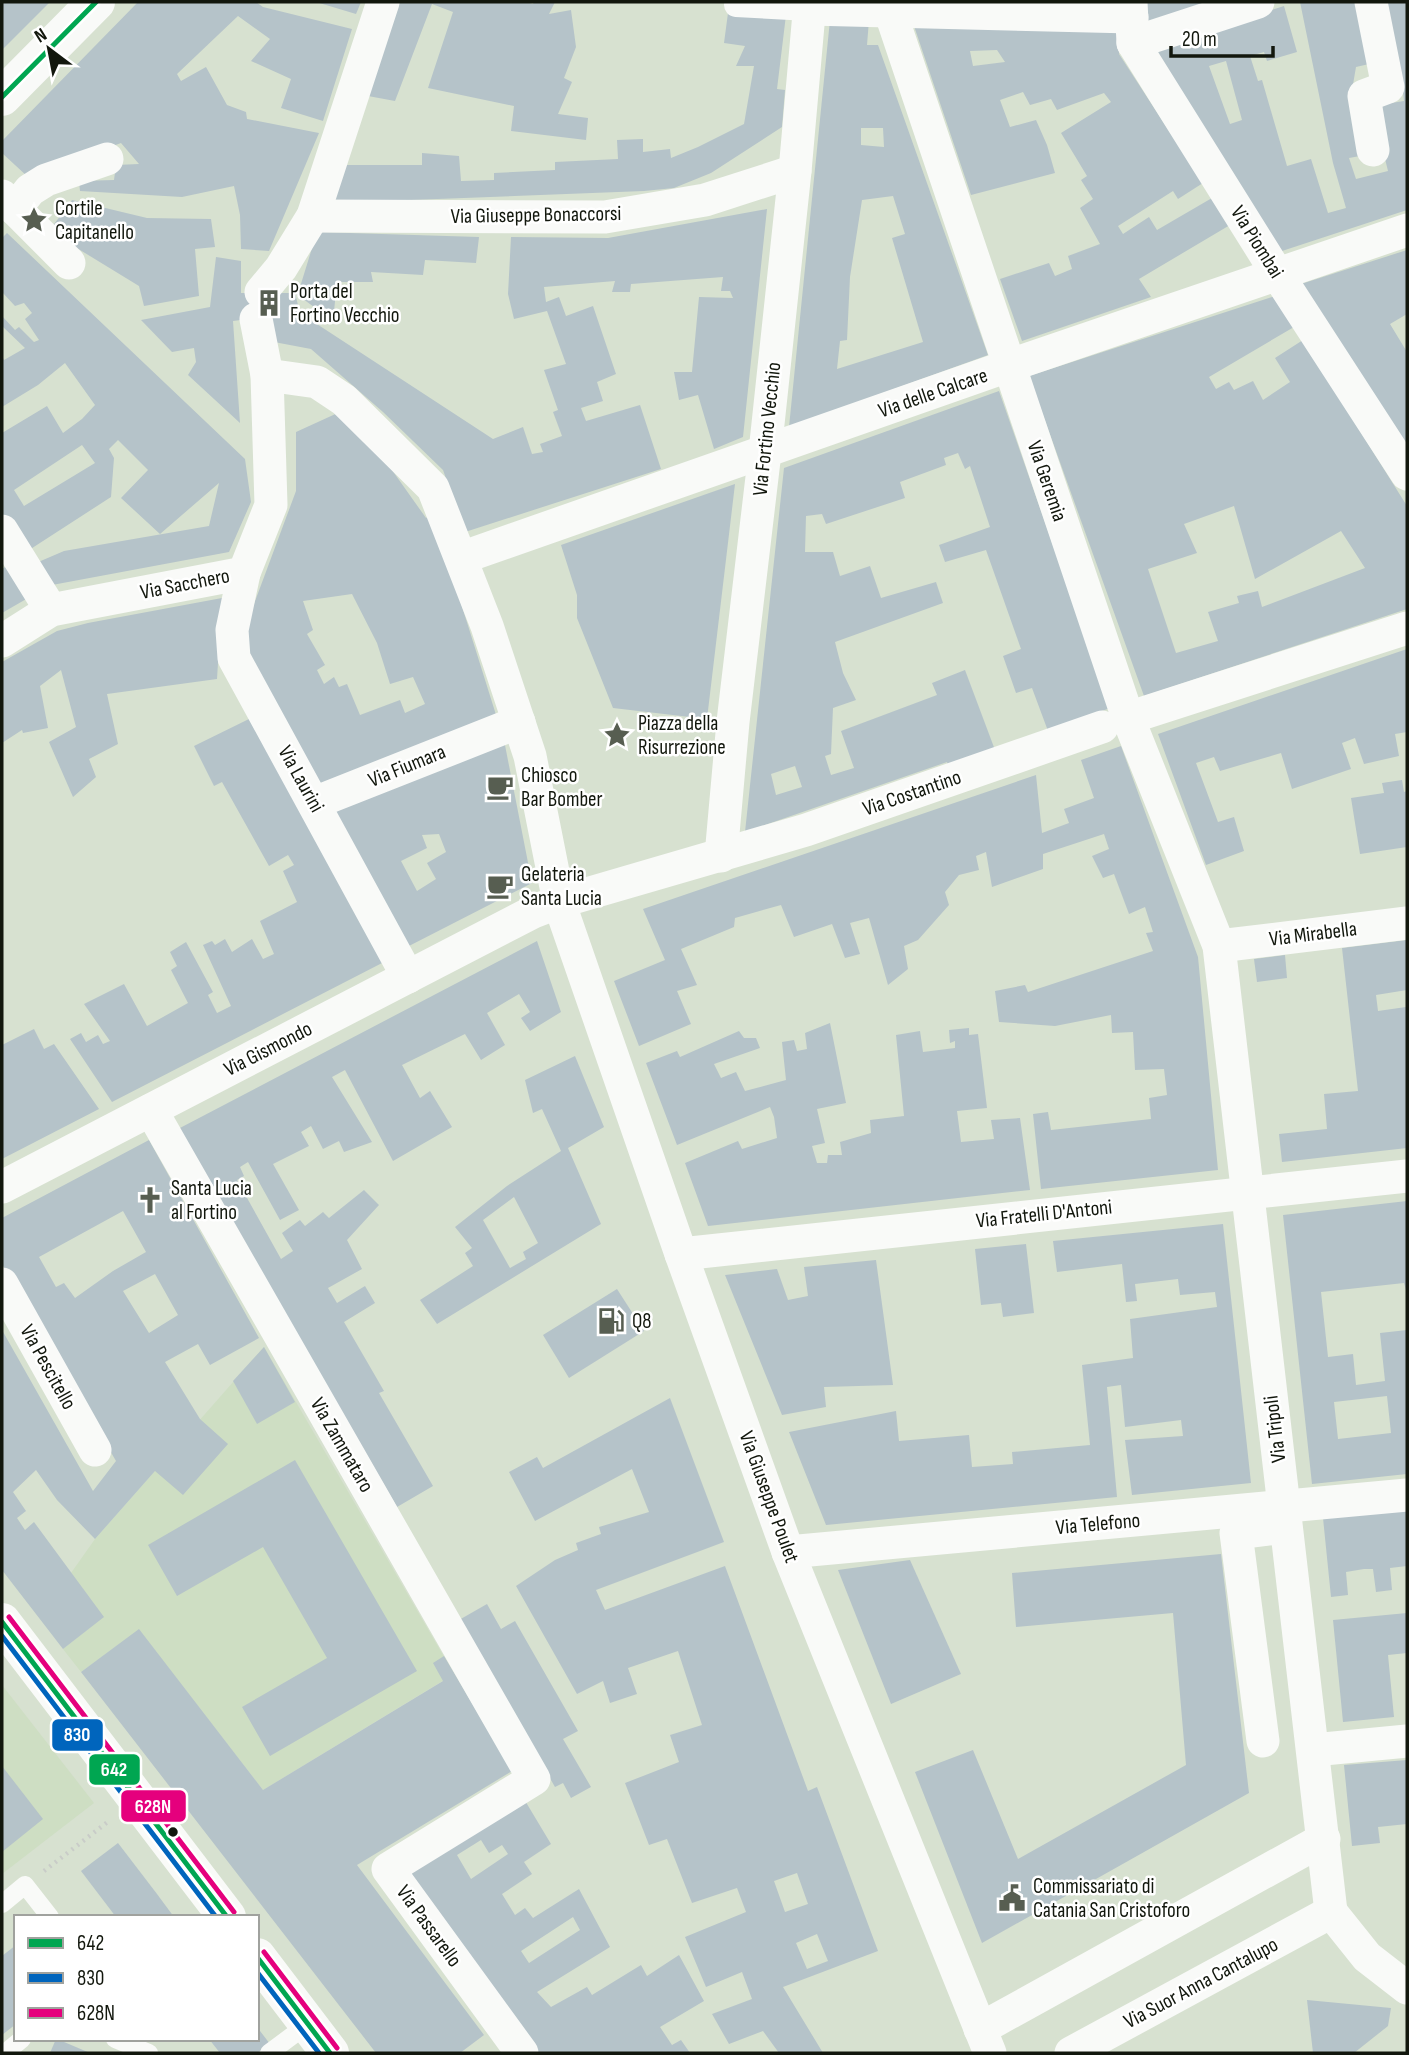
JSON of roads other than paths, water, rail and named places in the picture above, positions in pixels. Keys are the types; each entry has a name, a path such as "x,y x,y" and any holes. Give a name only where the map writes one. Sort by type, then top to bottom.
{"main road":[{"path":"2,97 96,2"},
{"path":"2,1622 225,1915"},
{"path":"259,1960 319,2039"}],"street":[{"name":"Via Sacchero","path":"2,641 51,610 244,573 271,505 267,375 258,305 313,216 383,2"},
{"path":"736,5 991,8 1132,21 1258,2"},
{"path":"1371,2 1388,87 1364,96 1373,150"},
{"name":"Via Fortino Vecchio","path":"721,856 733,722 795,171 810,5"},
{"name":"Via Geremia","path":"905,8 1115,723 1219,946"},
{"name":"Via Piombai","path":"1132,21 1278,275 1407,474"},
{"path":"69,263 8,202 46,180 107,159"},
{"name":"Via Giuseppe Bonaccorsi","path":"313,216 605,217 705,200 795,171"},
{"name":"Via delle Calcare","path":"461,558 1008,366 1407,230"},
{"path":"267,375 317,382 344,400 433,488 461,558"},
{"path":"2,531 51,610"},
{"name":"Via Giuseppe Poulet","path":"461,558 487,626 509,725 530,756 554,915 681,1254 788,1552 985,2041"},
{"name":"Via Laurini","path":"244,573 232,630 234,658 408,977"},
{"name":"Via Costantino","path":"554,915 1115,723 1407,628"},
{"name":"Via Fiumara","path":"314,803 509,725"},
{"name":"Via Gismondo","path":"2,1187 408,977 554,915"},
{"name":"Via Mirabella","path":"1219,946 1407,923"},
{"name":"Via Tripoli","path":"1219,946 1331,1912"},
{"name":"Via Zammataro","path":"151,1110 534,1779"},
{"name":"Via Fratelli D'Antoni","path":"681,1254 1407,1176"},
{"name":"Via Pescitello","path":"2,1284 95,1450"},
{"name":"Via Telefono","path":"788,1552 1286,1517 1407,1495"},
{"path":"1263,1741 1236,1533 1286,1517"},
{"path":"1313,1750 1407,1741"},
{"name":"Via Passarello","path":"522,2053 388,1869 534,1779"},
{"path":"985,2041 1324,1839"},
{"path":"1331,1912 1367,1957 1407,1988"},
{"name":"Via Suor Anna Cantalupo","path":"1071,2053 1331,1912"}],"lane":[{"path":"2,1904 26,1885 48,1915"},
{"path":"269,2053 319,2039"},
{"path":"5,2053 20,2041"},
{"path":"120,2041 149,2053"}],"place":[{"name":"Cortile Capitanello","path":"34,220"},
{"name":"Porta del Fortino Vecchio","path":"269,303"},
{"name":"Piazza della Risurrezione","path":"617,735"},
{"name":"Chiosco Bar Bomber","path":"500,787"},
{"name":"Gelateria Santa Lucia","path":"500,886"},
{"name":"Santa Lucia al Fortino","path":"150,1200"},
{"name":"Q8","path":"611,1321"},
{"name":"Commissariato di Catania San Cristoforo","path":"1012,1898"}]}
